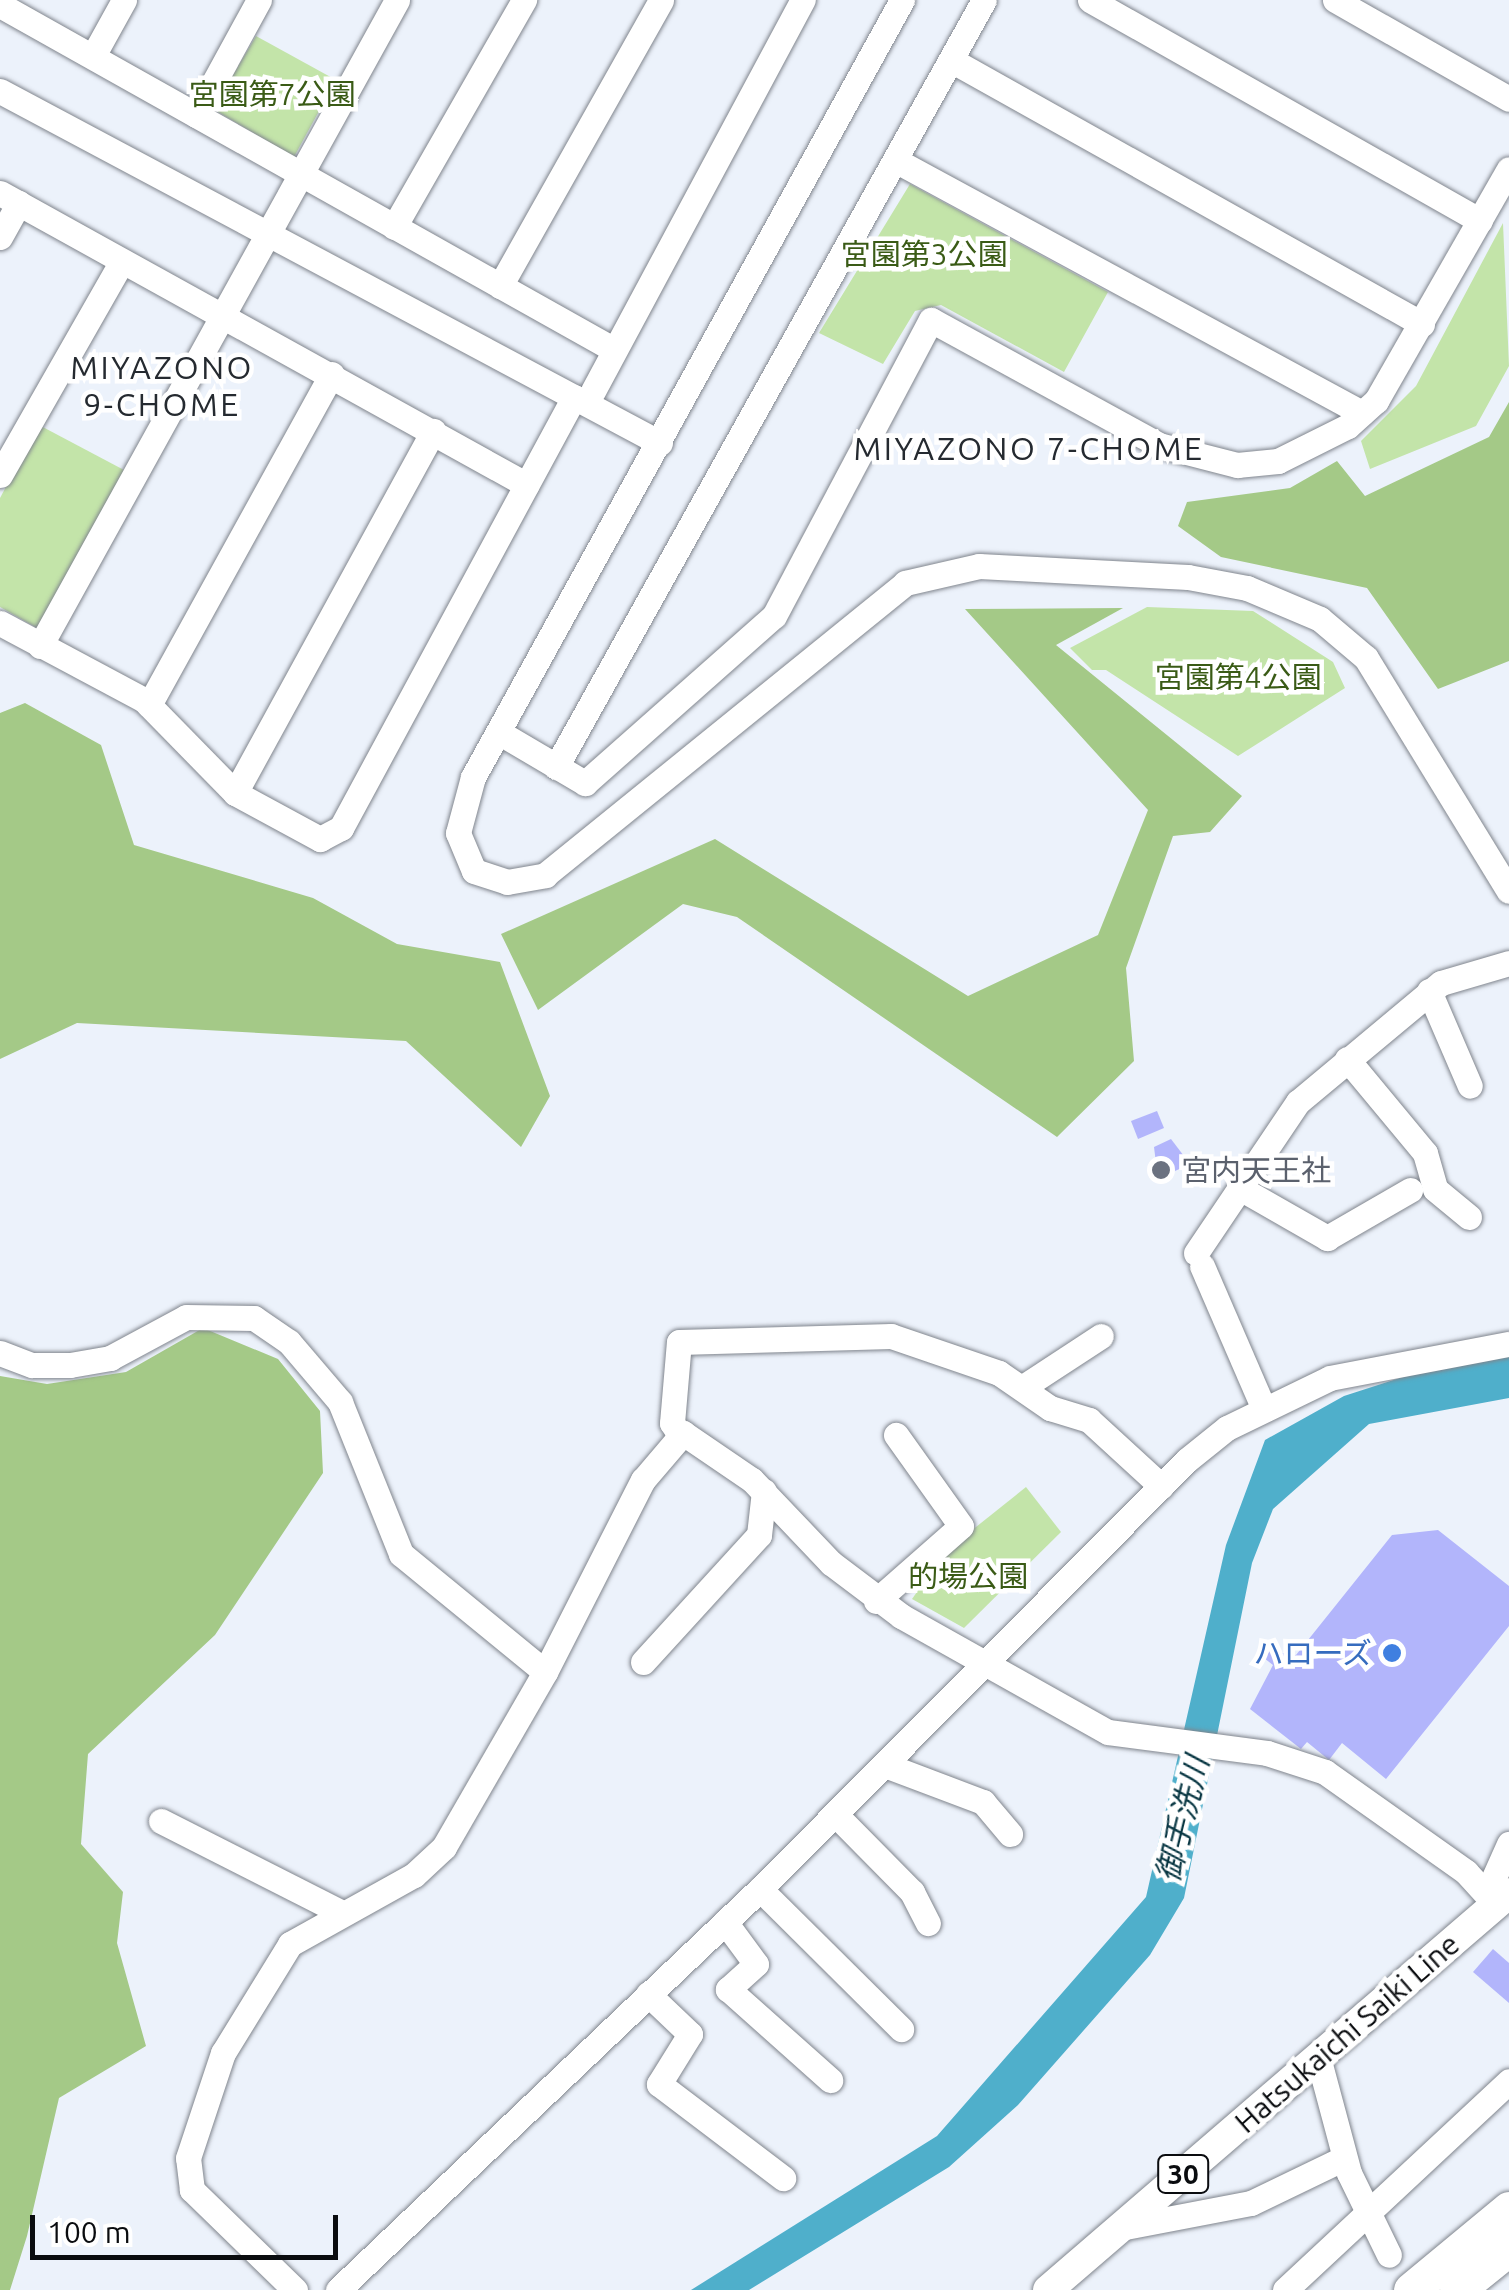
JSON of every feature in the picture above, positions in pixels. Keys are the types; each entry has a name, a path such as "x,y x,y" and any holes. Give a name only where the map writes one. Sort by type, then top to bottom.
{"highway":[{"path":"1411,2290 1509,2209"},
{"path":"1457,2290 1509,2248"}],"main road":[{"name":"Hatsukaichi Saiki Line","path":"1048,2290 1497,1897"}],"street":[{"path":"93,56 124,0"},
{"path":"196,115 259,0"},
{"path":"40,646 397,0"},
{"path":"394,226 524,0"},
{"path":"500,286 661,0"},
{"path":"0,623 149,705 235,792 320,839 341,828 527,485 611,348 804,0"},
{"path":"902,0 460,811 458,833 474,871 523,883 642,800 875,595 942,570 979,566 1188,577 1303,611 1366,658 1509,892"},
{"path":"556,766 984,0"},
{"path":"1090,0 1480,221"},
{"path":"1336,0 1509,99"},
{"path":"0,5 611,348"},
{"path":"951,60 1422,324"},
{"path":"0,90 267,233 584,394 660,442"},
{"path":"895,160 1362,413"},
{"path":"500,733 585,784 774,616 931,320 1199,460 1278,460 1362,413 1422,324 1509,169"},
{"path":"0,237 9,198 527,485"},
{"path":"0,475 122,260"},
{"path":"149,705 332,374"},
{"path":"235,792 433,432"},
{"path":"1264,1409 1199,1260 1298,1102 1429,991 1509,962"},
{"path":"1429,991 1470,1086"},
{"path":"1347,1058 1425,1153 1434,1189 1470,1217"},
{"path":"1245,1190 1327,1238 1410,1190"},
{"path":"0,1352 32,1366 70,1365 110,1358 186,1317 254,1318 289,1342 340,1402 401,1554 545,1672"},
{"path":"295,2290 200,2205 188,2158 240,2020 286,1948 340,1912 414,1875 444,1847 545,1672 643,1480 680,1434 672,1355 686,1340 891,1336 1023,1387 1088,1420 1161,1486"},
{"path":"1023,1387 1101,1336"},
{"path":"338,2290 760,1889 1161,1486 1264,1409 1395,1360 1509,1344"},
{"path":"680,1434 764,1491 876,1600 990,1661 1096,1727 1227,1746 1297,1761 1352,1787 1497,1897 1509,1844"},
{"path":"876,1600 961,1526 896,1435"},
{"path":"644,1662 759,1535 764,1491"},
{"path":"885,1765 983,1802 1010,1834"},
{"path":"835,1814 912,1892 928,1923"},
{"path":"161,1821 340,1912"},
{"path":"760,1889 900,2030"},
{"path":"725,1922 756,1964 728,1989 830,2080"},
{"path":"648,1994 690,2034 659,2084 783,2178"},
{"path":"1318,2057 1344,2158 1389,2255"},
{"path":"1286,2290 1367,2210 1509,2082"},
{"path":"1120,2228 1251,2203 1344,2158"}],"green space":[{"name":"宮園第7公園","path":"256,36 336,80 294,157 213,109"},
{"name":"宮園第3公園","path":"910,184 1108,292 1064,372 941,305 915,311 883,364 819,333"},
{"path":"1503,223 1509,366 1476,426 1370,469 1361,441 1416,386"},
{"path":"1509,402 1509,661 1438,689 1367,588 1221,557 1178,526 1187,502 1290,488 1337,461 1365,496 1489,437"},
{"path":"39,425 124,470 37,628 0,607 0,498"},
{"name":"宮園第4公園","path":"1147,607 1253,611 1333,662 1345,688 1238,756 1106,670 1092,670 1070,648"},
{"path":"1123,608 1056,645 1242,796 1210,832 1173,836 1126,968 1134,1061 1057,1137 737,917 683,904 538,1010 501,934 715,839 968,996 1098,935 1148,810 965,609"},
{"path":"25,703 101,745 134,845 313,898 397,944 500,962 550,1096 521,1147 406,1041 77,1023 0,1059 0,713"},
{"path":"203,1328 278,1359 320,1411 323,1473 215,1635 88,1754 81,1844 123,1892 117,1943 146,2046 59,2098 27,2236 10,2290 0,2290 0,1376 47,1384 126,1372"},
{"name":"的場公園","path":"1026,1487 1061,1532 964,1628 912,1599 946,1551"}],"water":[{"name":"御手洗川","path":"1509,1357 1509,1398 1369,1424 1273,1509 1252,1563 1184,1898 1150,1955 1018,2105 949,2167 749,2290 691,2290 937,2136 1146,1897 1226,1545 1265,1440 1344,1396 1443,1364"}],"building":[{"path":"1157,1111 1164,1128 1138,1139 1131,1121"},
{"path":"1171,1139 1190,1164 1158,1179 1154,1147"},
{"name":"ハローズ","path":"1438,1530 1509,1586 1509,1626 1386,1779 1342,1743 1329,1760 1307,1742 1301,1749 1250,1709 1273,1665 1264,1658 1270,1651 1296,1655 1392,1535"},
{"path":"1493,1949 1509,1963 1509,2003 1473,1972"}],"place":[{"name":"宮内天王社","path":"1161,1170"},
{"name":"ハローズ","path":"1392,1653"}],"district":[{"name":"MIYAZONO 9-CHOME","path":"162,386"},
{"name":"MIYAZONO 7-CHOME","path":"1029,448"}]}
